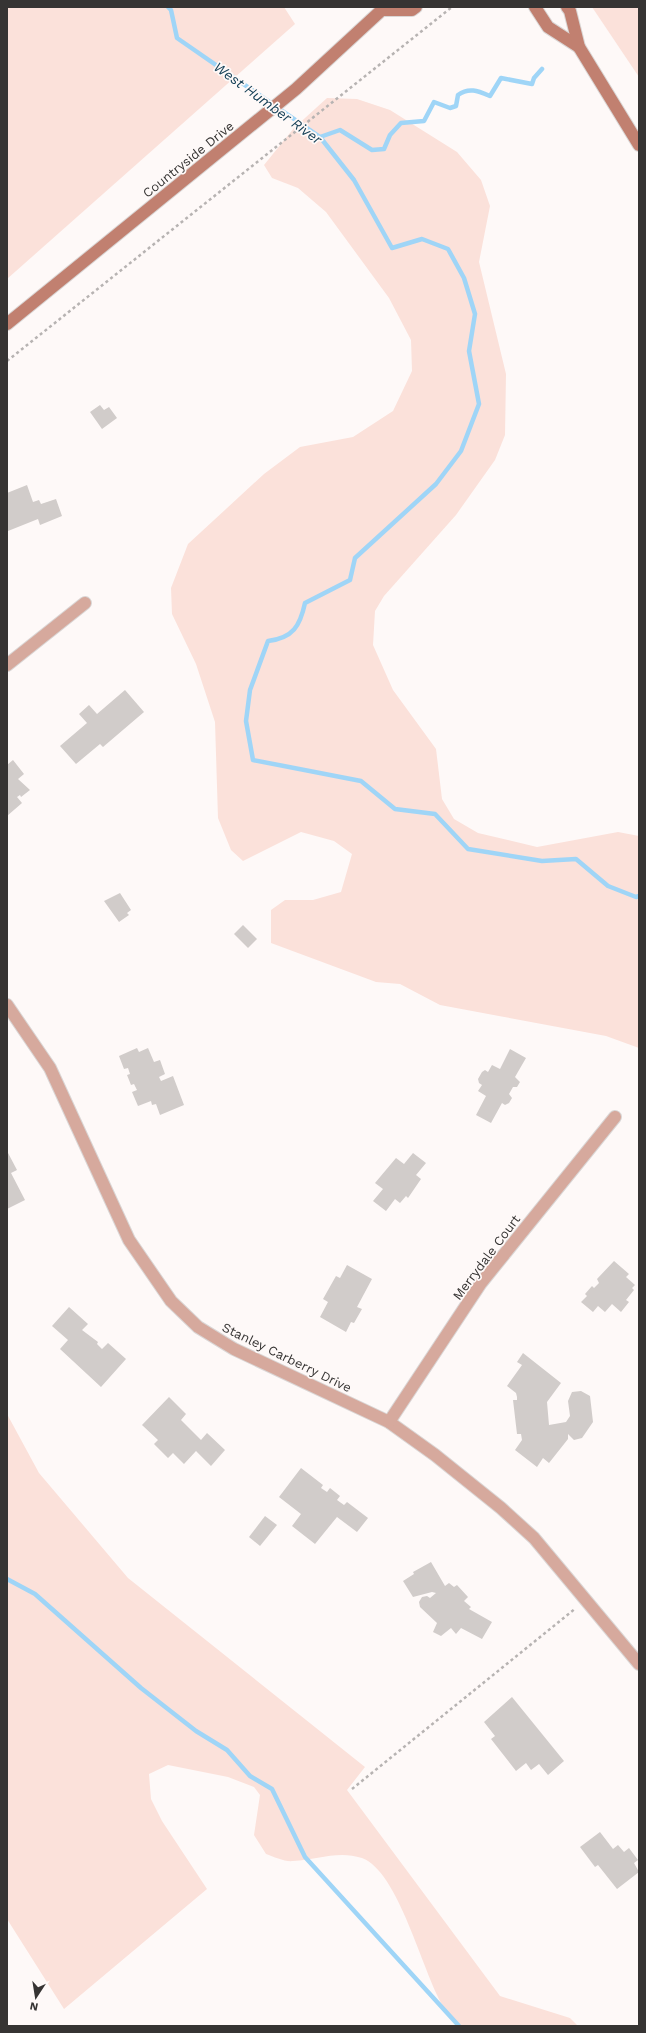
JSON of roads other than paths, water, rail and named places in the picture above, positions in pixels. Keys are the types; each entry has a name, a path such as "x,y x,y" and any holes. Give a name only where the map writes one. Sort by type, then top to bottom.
{"main road":[{"name":"Countryside Drive","path":"7,324 296,90 384,9 412,10 416,7"},
{"path":"535,7 548,27 579,47"},
{"path":"567,7 570,11 579,47 639,145"}],"street":[{"path":"7,665 85,603"},
{"name":"Stanley Carberry Drive","path":"7,1005 50,1068 129,1240 171,1301 198,1327 234,1349 389,1422 435,1455 529,1533 639,1664"},
{"name":"Merrydale Court","path":"389,1422 481,1283 615,1117"}],"waterway":[{"name":"West Humber River","path":"168,7 171,10 177,38 320,137 354,180 392,248 422,239 448,249 464,278 475,314 469,351 479,404 461,451 436,484 355,558 350,580 305,603 301,618 294,630 284,637 268,641 250,690 246,721 253,760 361,781 395,809 435,814 468,849 542,861 576,859 608,886 636,897 639,896"},
{"path":"320,137 340,130 372,150 384,149 390,135 401,123 424,121 434,102 450,108 456,106 458,95 470,90 478,91 490,96 501,78 532,84 534,78 542,69"},
{"path":"7,1579 35,1594 141,1688 196,1731 227,1750 250,1776 272,1789 305,1857 459,2026"}]}
